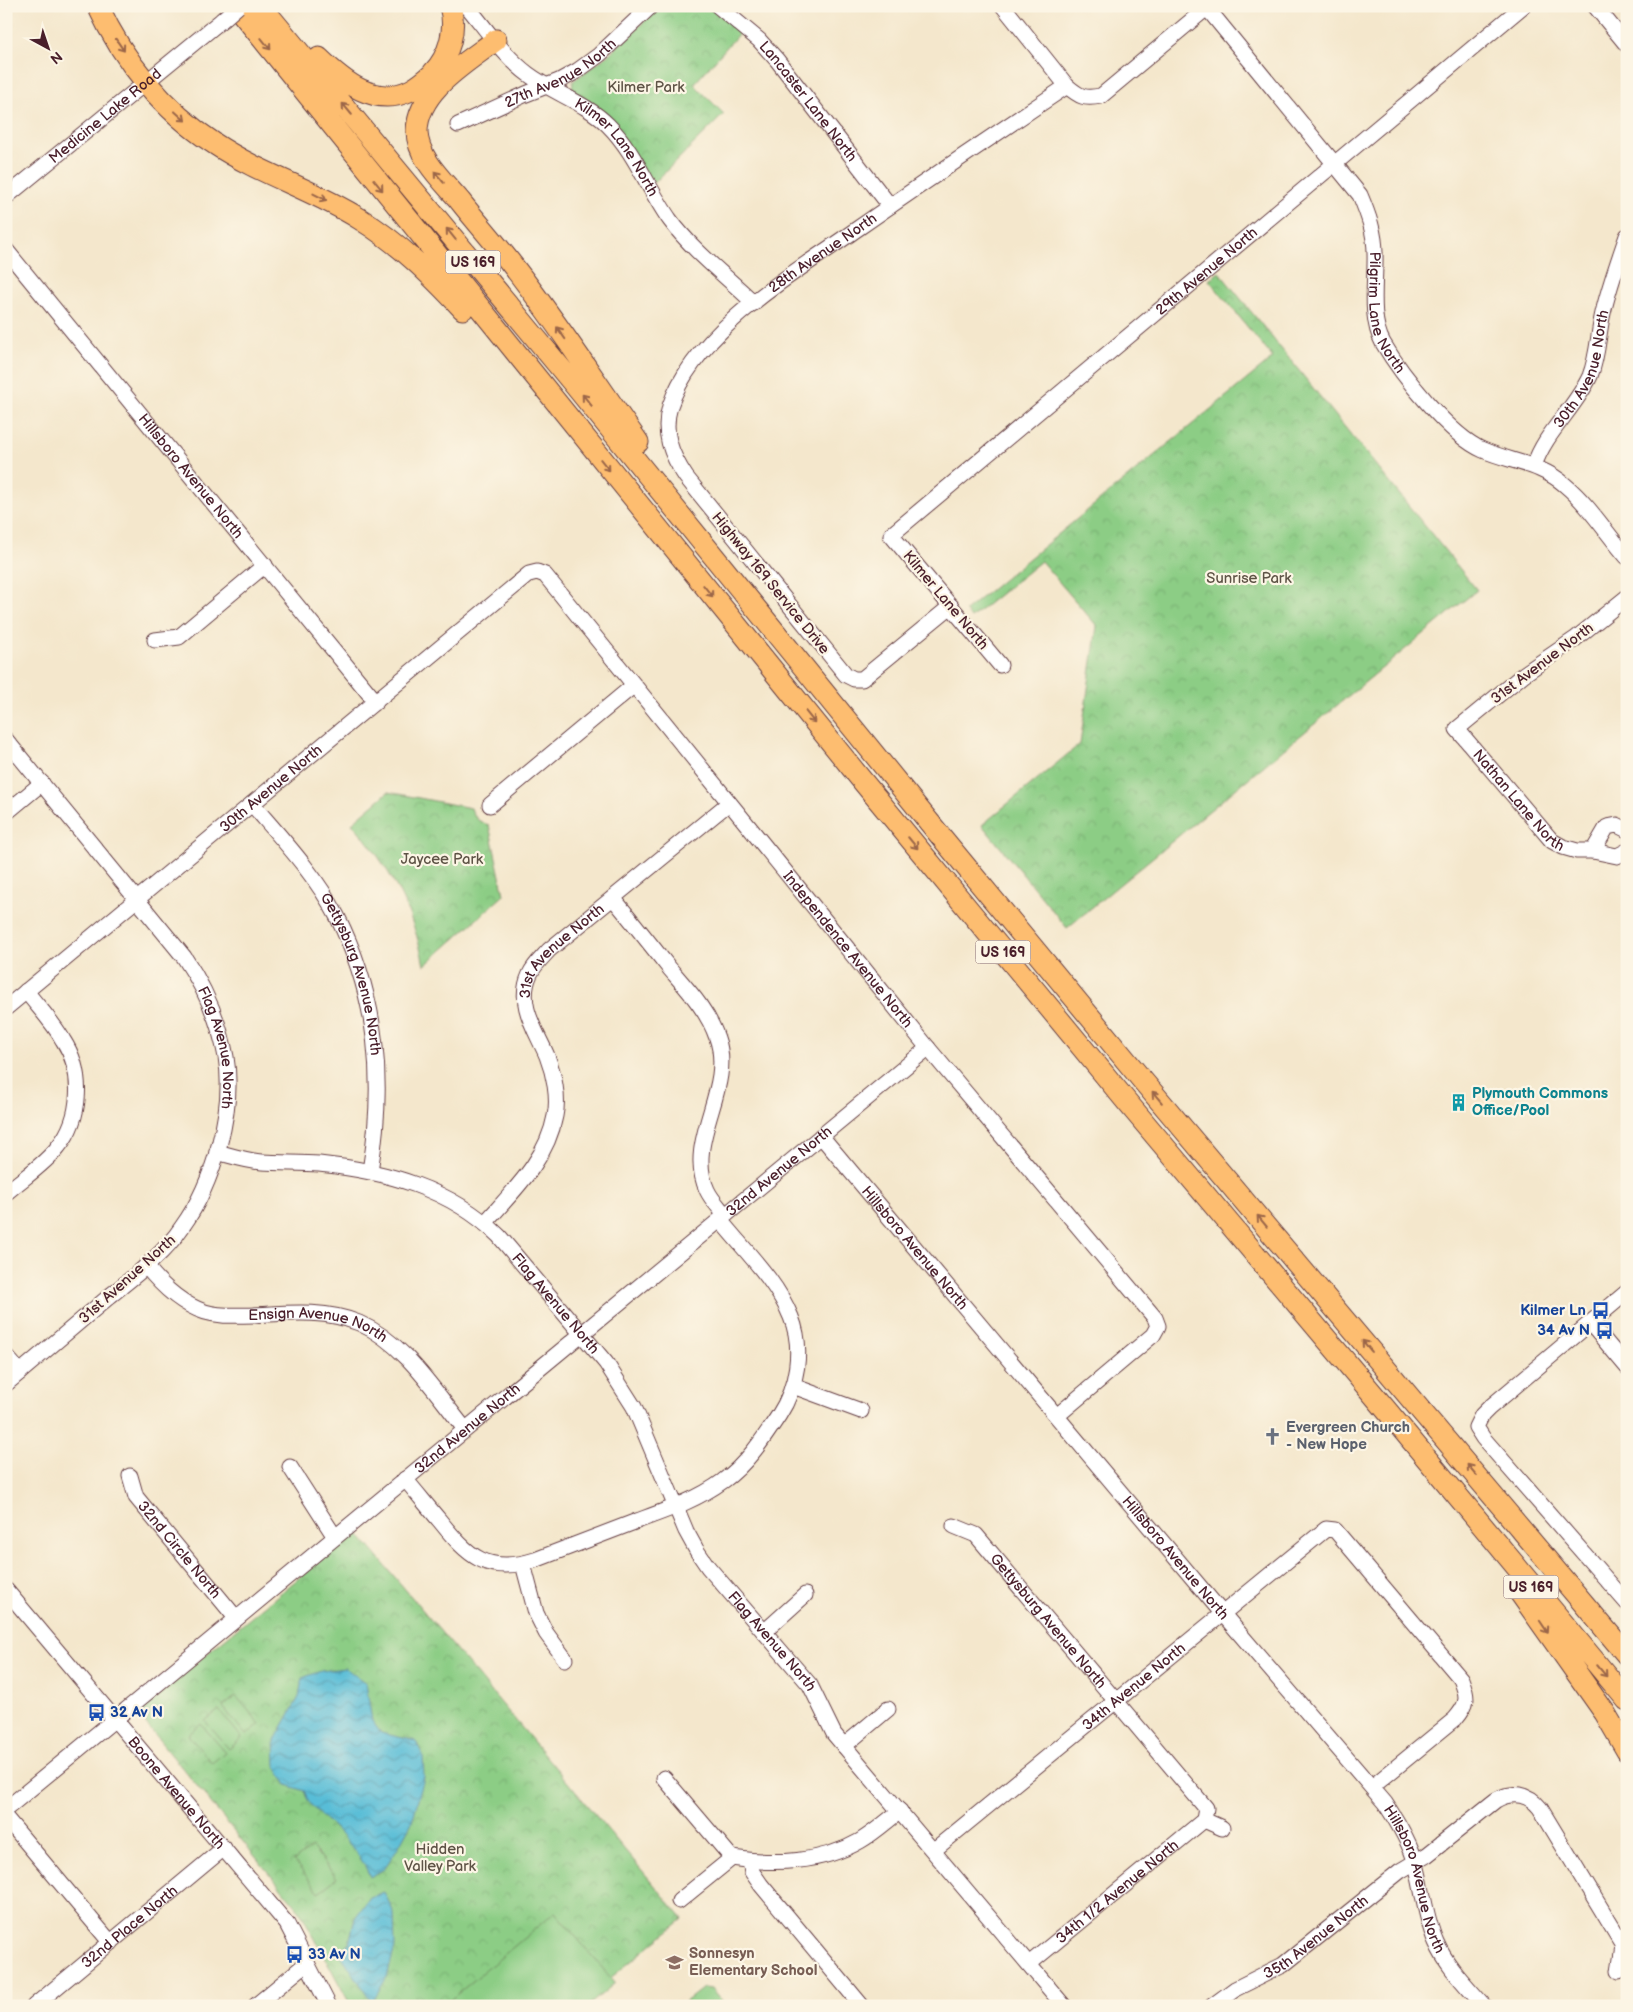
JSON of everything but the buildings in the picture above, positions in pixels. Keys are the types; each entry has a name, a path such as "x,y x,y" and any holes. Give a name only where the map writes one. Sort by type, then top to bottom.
{"highway":[{"path":"98,6 116,41 145,82 181,118 215,144 346,210 396,244 418,262 575,427"},
{"name":"US 169","path":"237,6 860,778 1127,1102 1627,1700"},
{"name":"US 169","path":"260,6 434,213 934,828 1136,1073 1627,1655"},
{"path":"268,6 340,78 367,93 389,96 411,90 433,73 491,35"},
{"path":"433,73 445,58 451,37 450,6"},
{"path":"491,35 428,97 420,112 417,133 422,151 432,169 506,256 540,301 663,478 684,519"},
{"path":"1438,1472 1605,1713 1627,1751"},
{"path":"1503,1507 1627,1634"}],"street":[{"name":"Medicine Lake Road","path":"6,197 237,6"},
{"name":"Kilmer Lane North","path":"467,6 517,64 547,86 590,110 607,124 625,146 660,205 678,230 754,303"},
{"name":"27th Avenue North","path":"458,125 547,86 577,70 599,55 651,6"},
{"name":"Lancaster Lane North","path":"718,6 759,40 777,60 890,206"},
{"path":"1003,6 1067,86 1076,94 1087,98 1101,96 1208,7"},
{"name":"29th Avenue North","path":"891,535 1523,6"},
{"path":"1595,6 1627,45"},
{"name":"Pilgrim Lane North","path":"1208,7 1360,195 1371,223 1375,252 1377,323 1382,340 1393,359 1454,431 1480,448 1534,466 1565,485 1627,557"},
{"name":"28th Avenue North","path":"686,477 671,452 667,438 667,421 670,406 679,386 698,358 720,332 754,303 890,206 1067,86"},
{"name":"30th Avenue North","path":"1534,466 1549,435 1578,398 1590,376 1596,358 1608,293 1627,236"},
{"name":"Hillsboro Avenue North","path":"6,250 376,702"},
{"name":"Highway 169 Service Drive","path":"686,477 846,675 854,679 862,679 951,606"},
{"name":"Kilmer Lane North","path":"891,535 1000,665"},
{"path":"155,640 179,637 265,565"},
{"name":"30th Avenue North","path":"6,1008 529,574 537,572"},
{"name":"Independence Avenue North","path":"537,572 545,575 928,1048 1155,1318 1158,1326 1152,1335 1058,1415"},
{"name":"31st Avenue North","path":"1457,729 1524,674 1574,639 1627,597"},
{"path":"490,805 634,686"},
{"name":"Nathan Lane North","path":"1457,729 1552,841 1577,851 1592,851 1617,856 1627,851"},
{"name":"Flag Avenue North","path":"6,740 194,971 214,1013 226,1060 224,1121 218,1152 261,1162 319,1164 370,1171 410,1181 435,1191 485,1223 515,1254 606,1363 634,1407 686,1531 708,1567 810,1685 834,1734 1064,2006"},
{"path":"6,813 42,784"},
{"name":"31st Avenue North","path":"485,1223 540,1157 550,1136 556,1115 553,1076 547,1057 530,1021 526,1006 526,990 530,975 537,962 549,950 729,803"},
{"name":"Gettysburg Avenue North","path":"252,804 290,847 314,880 336,916 352,954 362,985 374,1033 378,1075 377,1118 370,1171"},
{"path":"1592,851 1607,827 1618,825 1627,830"},
{"path":"406,1479 468,1553 484,1561 501,1566 523,1564 676,1506 707,1492 740,1466 787,1403 793,1386 798,1357 797,1338 792,1319 784,1300 722,1217 707,1190 703,1176 701,1159 703,1143 721,1073 718,1038 699,1003 612,898"},
{"path":"6,1193 44,1162 66,1137 74,1119 77,1100 72,1058 64,1041 26,992"},
{"name":"32nd Avenue North","path":"6,1809 928,1048"},
{"name":"Hillsboro Avenue North","path":"821,1136 1058,1415 1222,1613 1372,1787 1394,1816 1415,1862 1427,1914 1436,1941 1446,1960 1477,2003"},
{"name":"31st Avenue North","path":"6,1384 146,1266 182,1228 209,1178 218,1152"},
{"name":"Ensign Avenue North","path":"146,1266 174,1294 206,1312 226,1316 317,1312 338,1316 378,1333 410,1361 465,1429"},
{"path":"1627,1292 1482,1415 1476,1427 1483,1438 1627,1603"},
{"path":"1590,1323 1627,1367"},
{"path":"6,1356 20,1372"},
{"path":"793,1386 861,1411"},
{"path":"290,1467 335,1537"},
{"name":"32nd Circle North","path":"130,1476 136,1497 236,1618"},
{"name":"Gettysburg Avenue North","path":"954,1526 976,1535 1206,1808 1204,1820"},
{"name":"34th Avenue North","path":"934,1850 1326,1529 1335,1530 1461,1679 1467,1697 1463,1710 1456,1719 1372,1787"},
{"path":"523,1564 536,1613 546,1633 565,1659"},
{"name":"Boone Avenue North","path":"6,1590 287,1924 329,2006"},
{"path":"764,1632 805,1595"},
{"path":"844,1746 888,1709"},
{"path":"664,1778 732,1858 750,1861 785,1862 836,1852 861,1841 900,1811"},
{"path":"1415,1862 1427,1855 1496,1800 1505,1795 1525,1796 1534,1800 1623,1945 1619,1971"},
{"path":"6,1818 111,1943"},
{"path":"1204,1820 1222,1828"},
{"name":"34th 1/2 Avenue North","path":"1029,1964 1204,1820"},
{"name":"32nd Place North","path":"34,2006 224,1848"},
{"path":"679,1901 732,1858"},
{"path":"750,1861 752,1872 761,1885 862,2006"},
{"name":"35th Avenue North","path":"1212,2006 1235,1989 1283,1966 1400,1871 1415,1862"},
{"path":"255,2006 307,1963"}],"green space":[{"name":"Kilmer Park","path":"661,6 709,6 742,30 694,84 724,114 654,183 572,91 573,81 607,56"},
{"name":"Sunrise Park","path":"1219,272 1477,590 1067,928 982,825 1080,744 1097,626 1041,561 971,618 965,611 1273,358 1209,280"},
{"name":"Jaycee Park","path":"388,792 471,808 477,819 489,825 504,895 424,966 414,926 398,889 377,855 352,823"},
{"name":"Hidden Valley Park","path":"356,1531 683,1919 576,2006 351,2006 300,1911 136,1712"},
{"path":"236,1696 260,1724 246,1735 223,1707"},
{"path":"219,1710 242,1738 229,1749 205,1721"},
{"path":"201,1724 225,1752 212,1763 188,1735"},
{"path":"312,1847 337,1878 319,1892 294,1861"},
{"path":"555,1912 615,1983 588,2006 443,2006"},
{"path":"703,1988 711,1989 725,2006 680,2006"}],"water":[{"path":"345,1668 366,1683 372,1721 381,1733 416,1741 423,1756 424,1778 412,1822 384,1869 370,1877 354,1850 336,1829 315,1810 304,1791 287,1785 276,1767 275,1740 299,1697 302,1678 321,1671"},
{"path":"384,1892 394,1913 395,1947 387,1977 372,2002 339,1952 349,1943 355,1918 370,1897"}],"place":[{"name":"Plymouth Commons Office/Pool","path":"1458,1102"},
{"name":"Kilmer Ln","path":"1600,1310"},
{"name":"34 Av N","path":"1604,1330"},
{"name":"Evergreen Church - New Hope","path":"1272,1436"},
{"name":"32 Av N","path":"96,1712"},
{"name":"33 Av N","path":"294,1954"},
{"name":"Sonnesyn Elementary School","path":"675,1962"}]}
